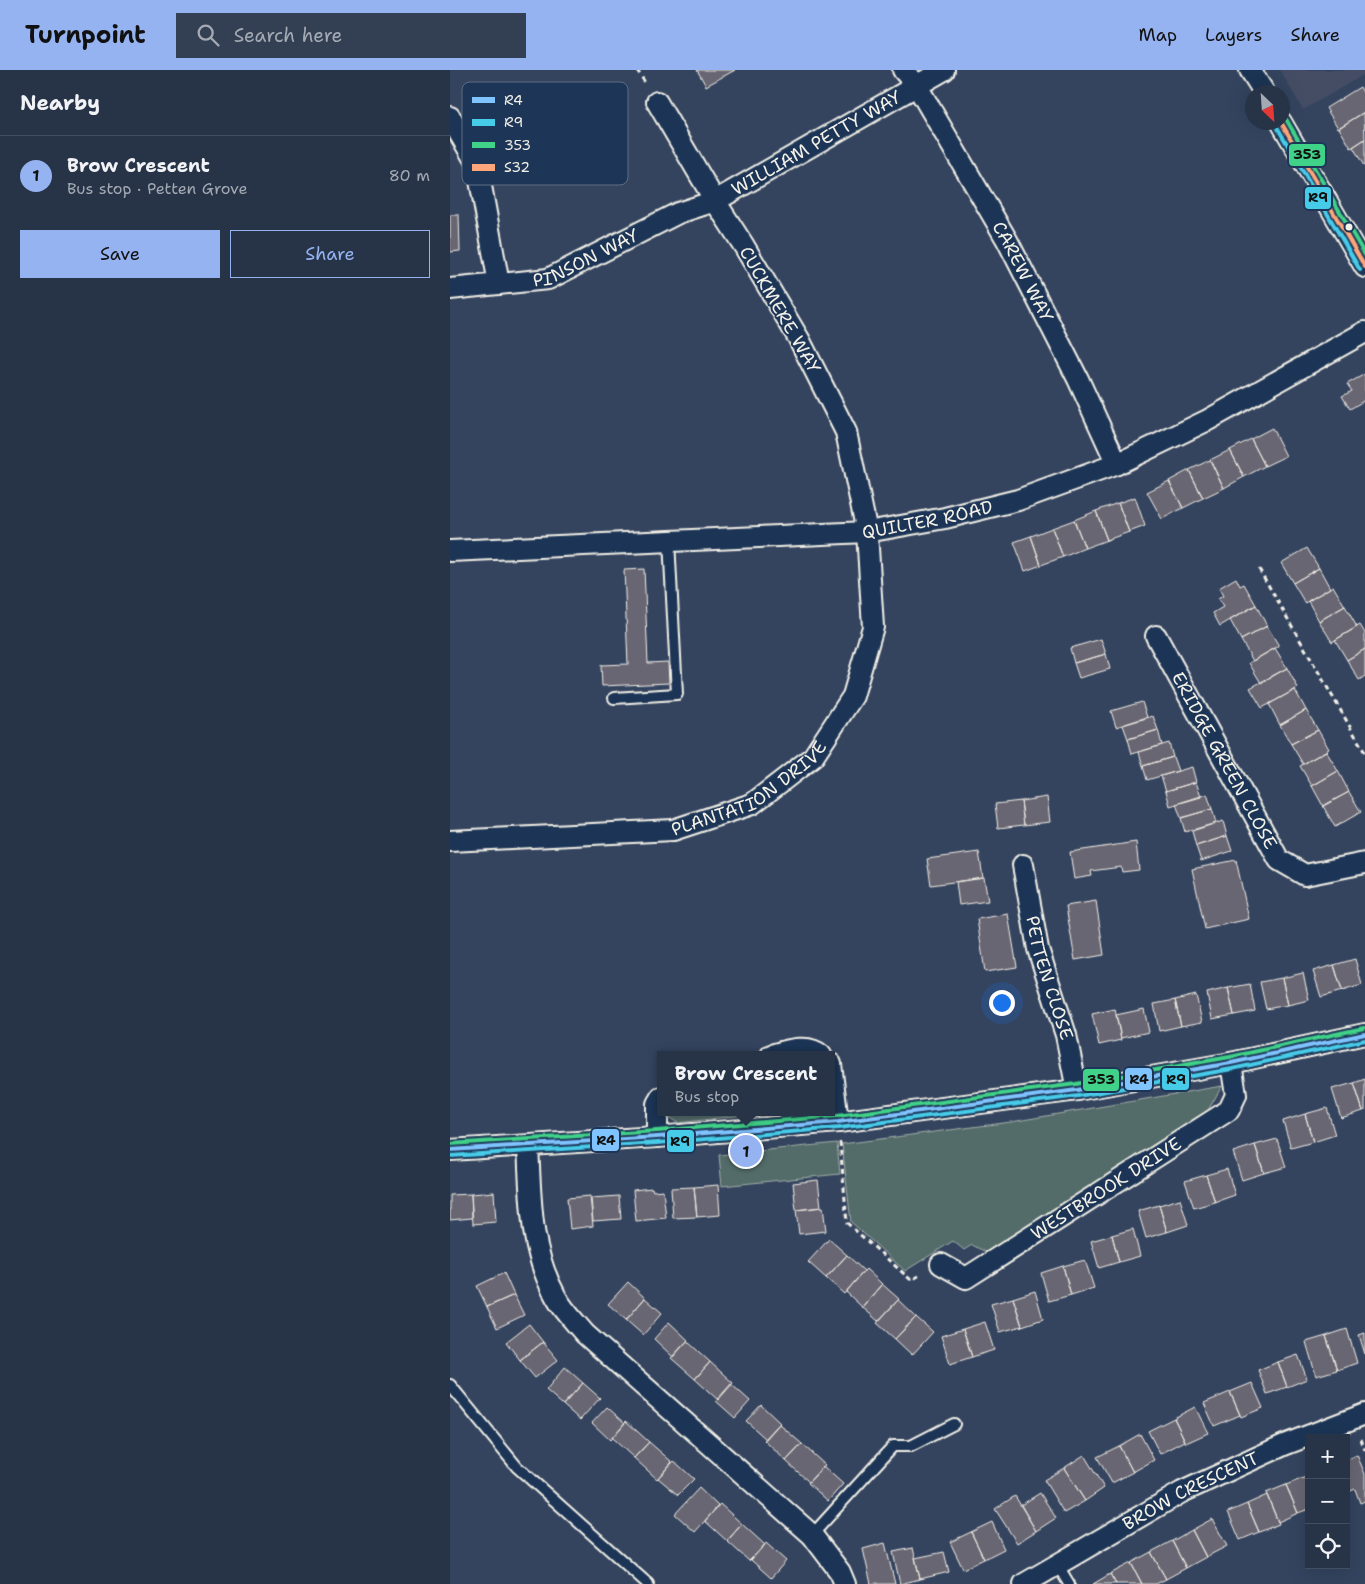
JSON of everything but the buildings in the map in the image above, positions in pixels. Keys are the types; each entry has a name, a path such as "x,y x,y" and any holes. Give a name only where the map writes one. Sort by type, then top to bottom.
{"street":[{"name":"CAREW WAY","path":"903,70 917,86 1007,240 1078,379 1117,464"},
{"name":"WILLIAM PETTY WAY","path":"715,201 944,70"},
{"path":"1250,70 1260,85"},
{"name":"CUCKMERE WAY","path":"657,102 799,339 846,432 867,532"},
{"path":"450,118 462,138"},
{"path":"1286,130 1365,267"},
{"path":"482,185 499,284"},
{"name":"PINSON WAY","path":"450,290 548,278 678,213 715,201"},
{"name":"QUILTER ROAD","path":"450,550 867,532 945,518 1018,500 1117,464 1208,420 1365,332"},
{"name":"PLANTATION DRIVE","path":"450,841 673,830 752,804 813,757 853,696 873,626 867,532"},
{"name":"ERIDGE GREEN CLOSE","path":"1156,636 1279,860 1306,875 1365,863"},
{"name":"PETTEN CLOSE","path":"1023,865 1038,949 1066,1035 1077,1090"},
{"path":"450,1150 657,1137 838,1122 1077,1090 1231,1063 1365,1034"},
{"path":"788,1051 796,1049 817,1051"},
{"name":"WESTBROOK DRIVE","path":"941,1264 966,1278 1229,1110 1236,1095 1231,1063"},
{"path":"835,1097 838,1122"},
{"path":"657,1116 657,1137"},
{"path":"528,1146 533,1230 542,1267 557,1299 585,1334 812,1535 840,1572 845,1584"},
{"name":"BROW CRESCENT","path":"1024,1584 1182,1492 1284,1444 1365,1414"}],"lane":[{"path":"614,698 677,694 669,540"},
{"path":"450,1385 517,1467 648,1584"},
{"path":"812,1535 893,1446 910,1446 954,1424"},
{"path":"1057,1564 1069,1584"}],"path":[{"path":"1259,569 1365,750"},
{"path":"838,1122 847,1223 911,1280 941,1264"}],"shaded area":[{"path":"1280,70 1365,70 1365,74 1303,110"}],"green space":[{"path":"1222,1086 1207,1112 988,1253 972,1245 964,1250 953,1241 905,1271 851,1222 842,1144 1011,1122"},
{"path":"668,1116 735,1116 678,1123"},
{"path":"837,1143 840,1174 722,1186 719,1155"}],"transit line":[{"name":"353","path":"1290,126 1365,255"},
{"name":"R9","path":"1279,130 1360,270"},
{"name":"S32","path":"1286,130 1365,267"},
{"name":"353","path":"450,1144 657,1131 837,1116 1076,1084 1230,1057 1364,1028"},
{"name":"R4","path":"450,1150 657,1137 838,1122 1077,1090 1231,1063 1365,1034"},
{"name":"R9","path":"450,1156 657,1143 839,1128 1078,1096 1232,1069 1365,1040"}],"place":[{"name":"Brow Crescent","path":"746,1151"}]}
